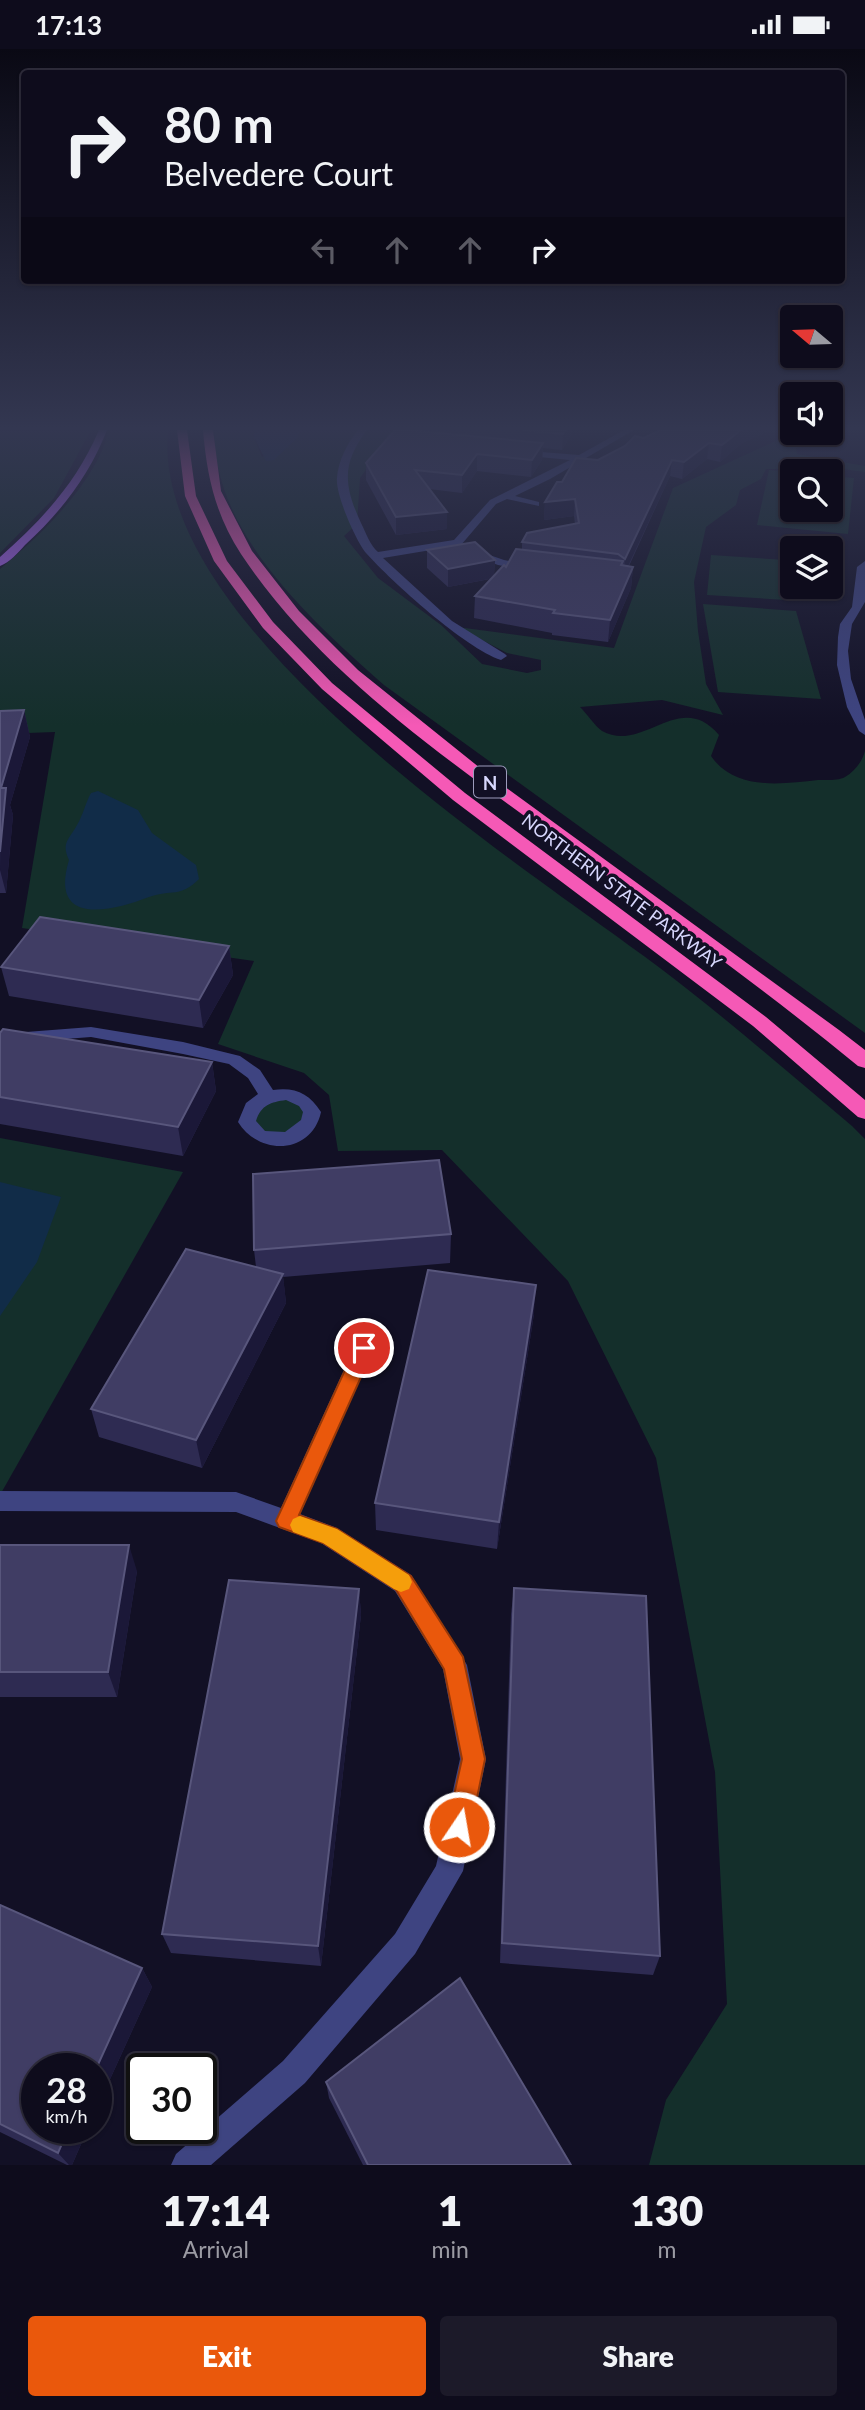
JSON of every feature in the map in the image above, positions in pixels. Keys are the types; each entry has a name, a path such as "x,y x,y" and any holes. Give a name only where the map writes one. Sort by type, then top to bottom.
{"highway":[{"name":"NORTHERN STATE PARKWAY","path":"205,529 213,547 256,608 316,675 402,751 776,1034 865,1111"},
{"name":"NORTHERN STATE PARKWAY","path":"234,529 280,596 341,661 427,735 766,984 865,1061"}],"main road":[{"path":"0,563 37,529"}],"street":[{"path":"359,529 369,550 448,623 501,656"},
{"path":"457,543 470,529"},
{"path":"428,533 437,546"},
{"path":"375,556 457,543 502,563 537,569"},
{"path":"865,564 862,568 857,611 846,622 844,661 846,686 854,714 865,731"},
{"path":"0,1039 91,1032 183,1048 234,1060 254,1074 268,1096"},
{"path":"286,1521 364,1348"},
{"path":"0,1501 236,1502 329,1535 403,1583 455,1665 474,1759 449,1871 405,1944 294,2073 187,2165"}],"green space":[{"path":"0,529 24,529 0,553"},
{"path":"44,529 190,529 217,583 278,659 354,733 437,803 685,987 865,1139 865,2165 649,2165 666,2100 727,2004 715,1772 656,1458 568,1281 442,1150 338,1151 329,1095 304,1073 218,1044 254,961 22,928 55,732 0,734 0,569"},
{"path":"243,529 352,529 344,536 378,578 441,625 482,664 527,673 541,670 541,660 507,653 457,627 614,648 658,529 706,529 694,582 698,631 706,684 723,715 662,700 580,707 602,731 617,736 632,735 676,719 690,718 704,722 719,735 711,756 721,767 733,775 760,783 842,778 858,766 865,751 865,1033 384,685 299,604 272,573"},
{"path":"795,529 849,529 848,534"},
{"path":"711,555 780,560 780,599 786,600 707,595"},
{"path":"703,604 796,611 821,699 718,692"},
{"path":"268,1096 306,1101 307,1129 267,1139 248,1114"},
{"path":"0,1138 183,1172 0,1495"}],"water":[{"path":"98,791 138,810 152,833 196,865 199,879 181,891 117,907 87,909 75,905 68,896 65,881 69,860 66,845 91,793"},
{"path":"0,1182 61,1197 37,1262 0,1316"}],"building":[{"path":"549,529 639,529 625,559 618,554 522,542 527,533"},
{"path":"475,542 495,560 448,569 427,550"},
{"path":"516,549 623,561 621,565 633,567 610,620 553,613 555,610 475,596 504,565 506,567"},
{"path":"24,710 1,788 6,788 0,852 0,711"},
{"path":"40,917 229,946 199,1000 1,967"},
{"path":"3,1029 212,1062 178,1127 0,1097 0,1033"},
{"path":"439,1160 451,1234 254,1250 253,1174"},
{"path":"186,1249 283,1274 196,1440 91,1409"},
{"path":"428,1270 536,1285 499,1522 375,1503"},
{"path":"0,1545 129,1545 108,1672 0,1672"},
{"path":"229,1580 359,1589 318,1946 162,1934"},
{"path":"514,1588 646,1596 660,1956 502,1943"},
{"path":"0,1905 142,1968 103,2053 21,2053 21,2134 0,2124"},
{"path":"460,1978 571,2165 368,2165 326,2082"},
{"path":"40,2144 62,2144 58,2153"}],"slow traffic":[{"path":"300,1525 329,1535 401,1582"}],"route":[{"path":"364,1348 286,1521 329,1535 403,1583 455,1665 474,1759 459,1827"}]}
